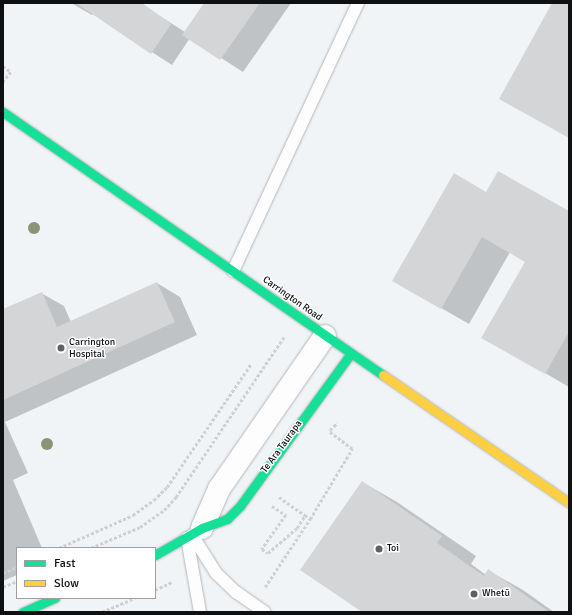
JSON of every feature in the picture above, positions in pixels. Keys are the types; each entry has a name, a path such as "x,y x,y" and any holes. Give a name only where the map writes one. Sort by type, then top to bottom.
{"main road":[{"name":"Carrington Road","path":"3,112 325,336 569,503"},
{"name":"Te Ara Taurapa","path":"156,554 226,519 240,506 351,353"},
{"path":"23,612 53,599"}],"street":[{"path":"194,534 219,489 325,336"}],"lane":[{"path":"233,271 358,3"},
{"path":"194,534 200,612"},
{"path":"194,534 216,573 236,592 265,612"}],"path":[{"path":"3,66 11,72 3,82"},
{"path":"93,547 140,527 164,510 176,497 279,344"},
{"path":"61,547 133,515 154,500 167,487 251,364"},
{"path":"261,592 310,519 352,449 328,431"},
{"path":"279,497 310,519"},
{"path":"272,506 286,515 262,549 268,553 297,528 304,516"},
{"path":"3,573 16,567"},
{"path":"3,587 16,581"},
{"path":"102,612 133,599"}],"building":[{"path":"76,3 142,3 171,24 151,54"},
{"path":"204,3 260,3 220,60 182,35"},
{"path":"552,3 569,3 569,138 499,99"},
{"path":"498,171 569,211 569,332 545,374 481,338 525,262 482,237 441,309 392,281 454,173 486,192"},
{"name":"Carrington Hospital","path":"157,282 175,322 3,400 3,309 42,292 57,327"},
{"name":"Toi","path":"362,481 442,536 437,543 484,576 488,569 549,612 362,612 300,570"}],"traffic: fast":[{"path":"3,112 383,375"},
{"path":"156,554 202,528 227,519 240,506 351,353"},
{"path":"23,612 53,599"}],"traffic: slow":[{"path":"383,375 569,503"}],"place":[{"name":"Carrington Hospital","path":"61,348"},
{"name":"Toi","path":"379,549"},
{"name":"Whetū","path":"474,594"}]}
